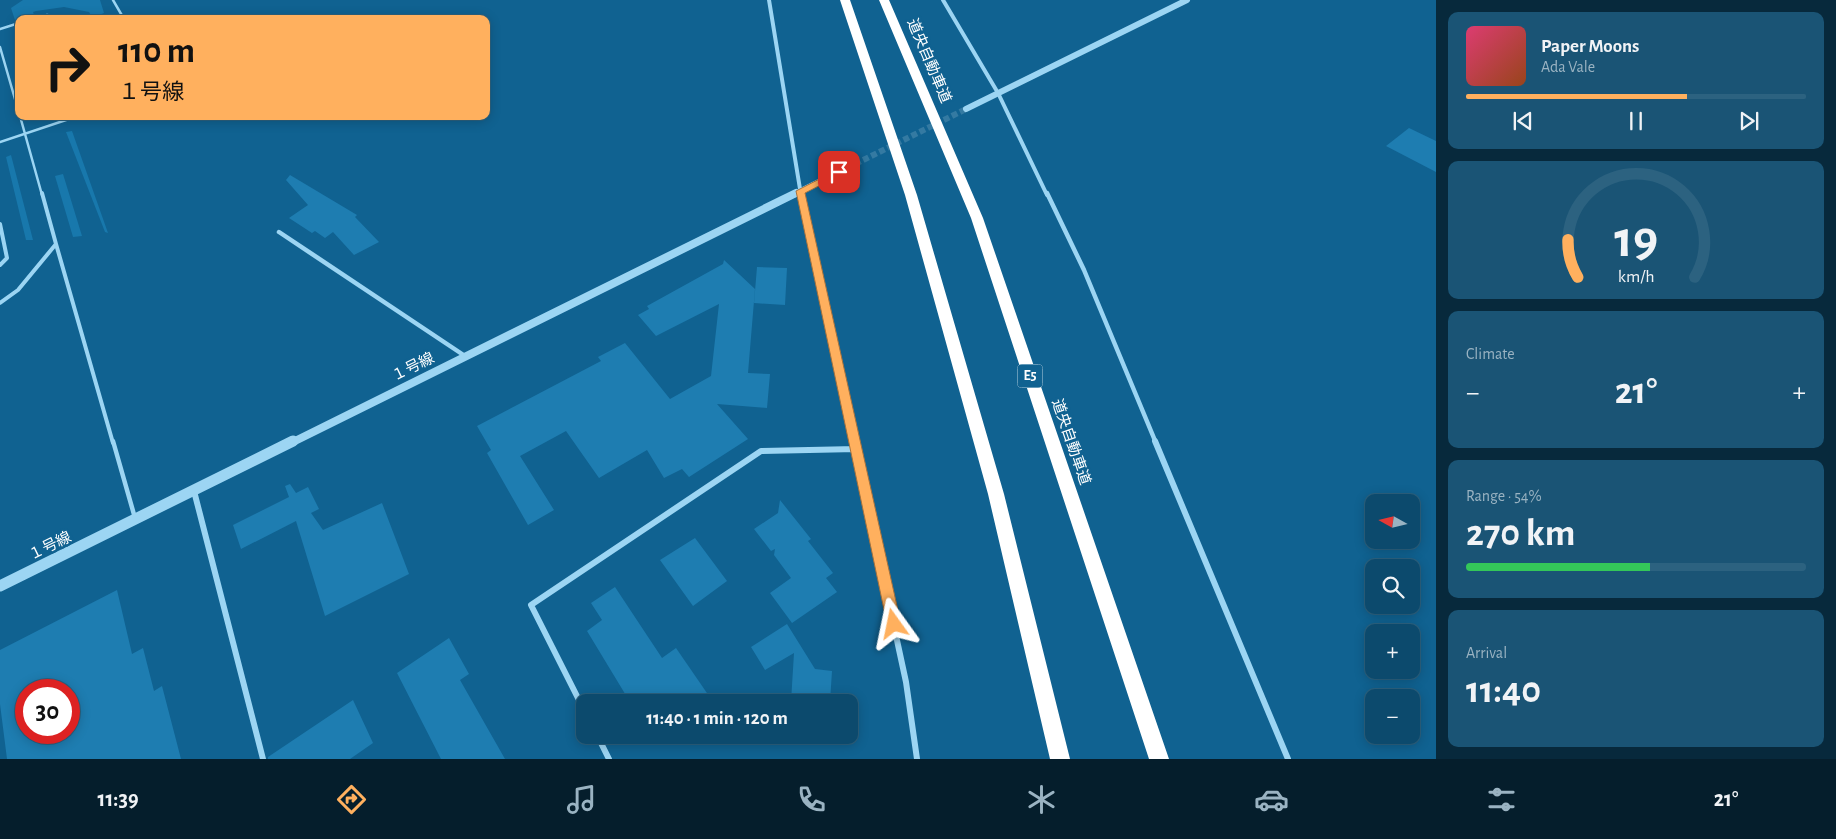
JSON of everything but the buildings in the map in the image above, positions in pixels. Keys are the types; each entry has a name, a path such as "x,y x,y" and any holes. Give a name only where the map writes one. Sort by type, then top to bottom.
{"highway":[{"path":"845,0 914,204 996,494 1060,759"},
{"name":"道央自動車道","path":"884,0 977,218 1159,759"}],"street":[{"path":"769,0 800,191 906,682 918,759"},
{"path":"943,0 998,93 1084,270 1288,759"},
{"path":"966,109 1187,0"},
{"name":"１号線","path":"0,586 839,172"},
{"path":"279,232 465,356"},
{"path":"576,694 531,606 761,450 856,449"},
{"path":"194,490 263,759"},
{"path":"602,744 609,759"}],"lane":[{"path":"113,0 122,15"},
{"path":"0,29 15,24"},
{"path":"0,47 15,101"},
{"path":"20,120 135,520"},
{"path":"0,142 66,120"},
{"path":"0,224 7,258 0,265"},
{"path":"0,303 18,290 56,244"}],"shaded area":[{"path":"23,0 100,0 104,13 91,15 89,12 64,7 36,11 33,12 34,15 15,15 15,20 11,8"},
{"path":"72,131 108,233 105,232 66,132"},
{"path":"11,155 33,240 26,240 6,157"},
{"path":"63,174 82,236 73,237 55,176"}],"tunnel":[{"path":"839,172 966,109"}],"route":[{"path":"839,172 800,191 894,624"}]}
